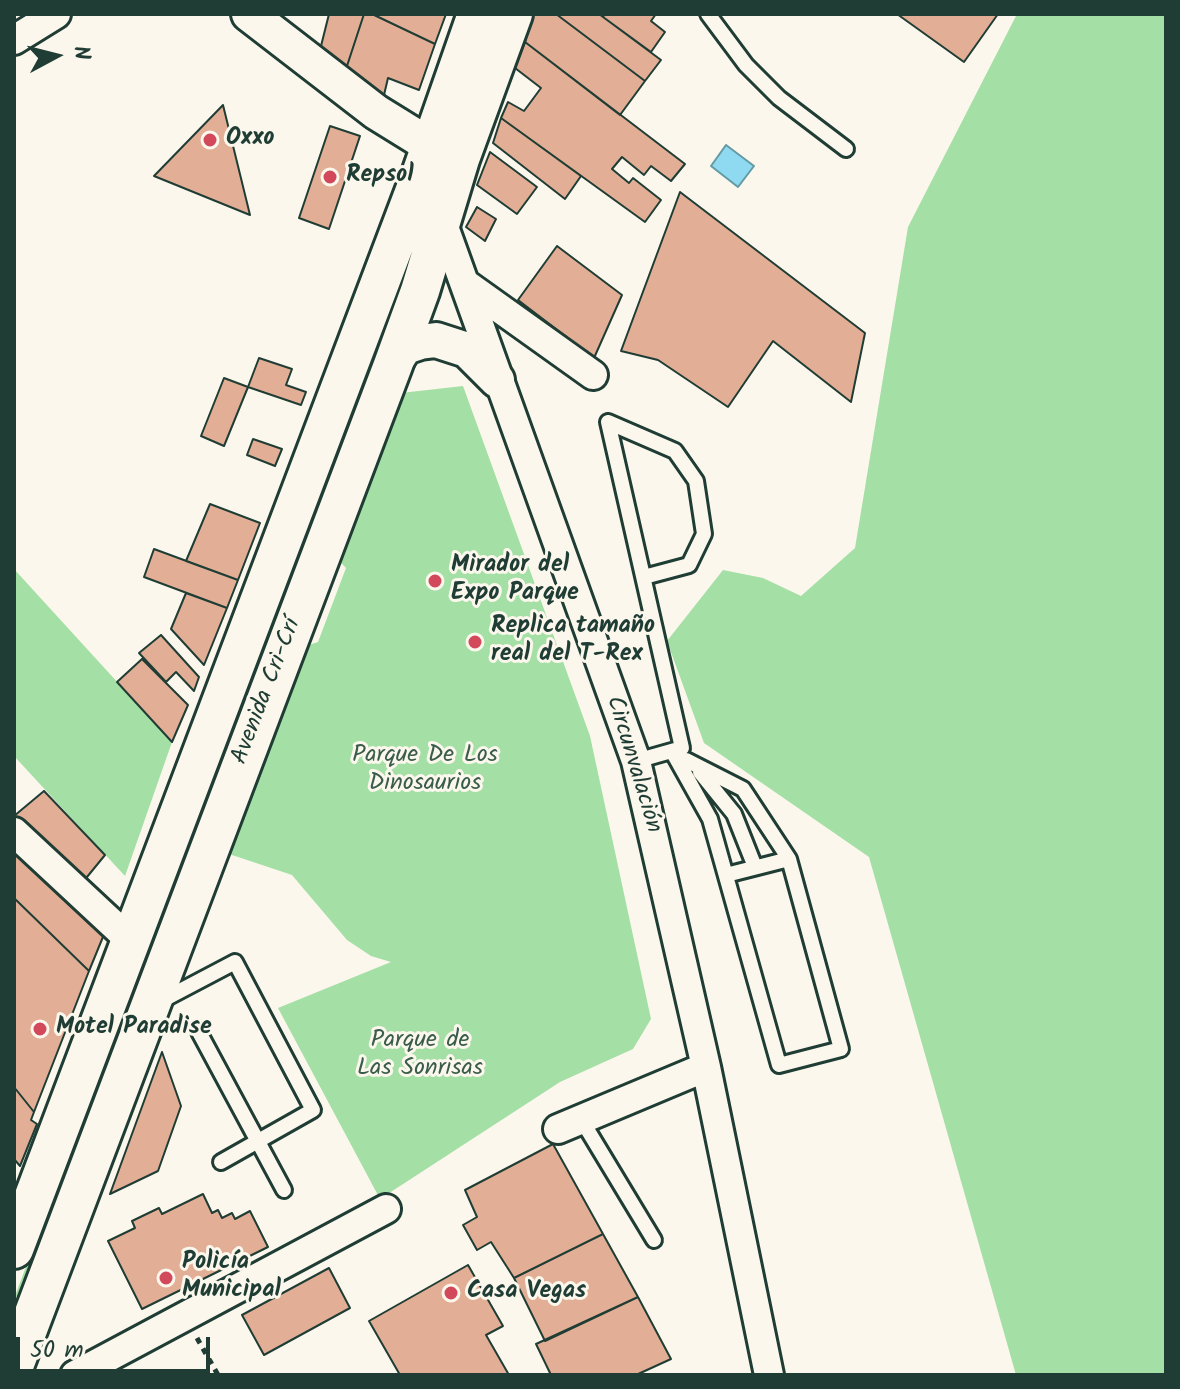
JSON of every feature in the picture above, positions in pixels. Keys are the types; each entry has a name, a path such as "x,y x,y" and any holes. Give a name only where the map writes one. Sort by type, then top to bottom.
{"main road":[{"name":"Avenida Cri-Crí","path":"14,1366 420,291 442,219 437,161 477,14"},
{"name":"Avenida Cri-Crí","path":"14,1249 131,941 437,161 513,14"},
{"path":"147,900 183,915"}],"street":[{"path":"14,40 56,14"},
{"path":"249,14 437,161"},
{"name":"Circunvalación","path":"442,219 497,380 636,761 706,1067 769,1375"},
{"path":"467,285 593,375"},
{"path":"393,365 405,347 436,340 467,350 497,380"},
{"path":"14,832 131,941"},
{"path":"569,1124 706,1067"},
{"path":"75,1375 386,1209"}],"lane":[{"path":"708,14 746,65 779,98 846,149"},
{"path":"636,761 680,753 743,789 789,859 841,1049 779,1065 710,819 680,753 608,422 675,451 696,481 704,534 689,565 644,577"},
{"path":"680,753 708,780 734,814 755,867"},
{"path":"726,875 789,859"},
{"path":"148,1007 235,962 313,1110 221,1162"},
{"path":"199,1032 284,1190"},
{"path":"569,1124 654,1240"}],"path":[{"path":"184,1316 218,1375"}],"green space":[{"path":"1017,14 1166,14 1166,1375 1016,1375 869,857 704,743 667,641 723,570 763,578 801,596 855,548 908,227"},
{"path":"419,221 426,228 177,882 169,878"},
{"name":"Parque De Los Dinosaurios","path":"463,386 590,736 651,1019 633,1049 560,1082 380,1199 278,1008 391,962 371,956 347,940 292,875 217,850 294,650 318,642 346,568 330,551 392,394"},
{"path":"14,569 172,742 125,876 14,756"},
{"path":"143,954 149,958 24,1299 15,1296"}],"water":[{"path":"726,145 754,166 738,187 711,166"}],"building":[{"path":"329,14 364,14 346,69 320,50"},
{"path":"364,14 372,14 435,44 419,90 388,78 384,95 346,69"},
{"path":"372,14 446,14 435,44"},
{"path":"532,14 556,14 645,81 620,115 525,42"},
{"path":"556,14 599,14 661,60 645,81"},
{"path":"605,14 656,14 651,21 665,32 651,52 603,17"},
{"path":"897,14 998,14 964,62"},
{"path":"525,42 685,164 671,181 651,166 644,175 622,157 612,169 629,183 633,178 661,200 645,222 501,118 508,102 524,111 541,88 515,68"},
{"name":"Oxxo","path":"223,105 250,215 154,176"},
{"path":"501,118 581,176 565,199 493,143"},
{"name":"Repsol","path":"330,126 360,136 329,229 299,218"},
{"path":"490,152 537,187 517,214 477,185"},
{"path":"680,192 865,333 851,402 773,341 728,407 658,360 621,351"},
{"path":"477,207 496,219 485,241 466,227"},
{"path":"557,246 622,295 594,358 518,300"},
{"path":"259,358 292,369 286,385 306,392 301,405 248,387"},
{"path":"224,378 248,387 224,446 201,436"},
{"path":"253,439 282,449 275,466 247,455"},
{"path":"210,504 260,523 238,580 186,561"},
{"path":"154,549 238,580 227,608 144,577"},
{"path":"186,593 227,608 204,665 171,629"},
{"path":"161,635 199,677 194,691 176,672 166,682 139,653"},
{"path":"142,659 188,705 172,742 117,682"},
{"path":"44,791 105,855 78,888 14,823 14,816"},
{"path":"14,847 105,932 89,971 14,898"},
{"name":"Motel Paradise","path":"14,898 89,971 34,1112 14,1087"},
{"path":"162,1052 181,1106 158,1171 110,1194"},
{"path":"14,1087 34,1112 31,1120 37,1124 20,1166 14,1159"},
{"path":"553,1144 603,1234 514,1278 491,1242 477,1250 463,1225 477,1217 465,1190"},
{"name":"Policía Municipal","path":"203,1194 212,1213 218,1210 222,1218 232,1213 235,1219 250,1211 268,1247 142,1309 108,1241 135,1228 132,1221 159,1208 162,1214"},
{"path":"603,1234 638,1297 545,1341 514,1278"},
{"name":"Casa Vegas","path":"468,1265 503,1326 486,1335 509,1375 400,1375 369,1321"},
{"path":"329,1268 350,1308 264,1355 242,1315"},
{"path":"638,1297 671,1359 636,1375 551,1375 536,1344"}],"place":[{"name":"Oxxo","path":"210,140"},
{"name":"Repsol","path":"330,177"},
{"name":"Mirador del Expo Parque","path":"435,581"},
{"name":"Replica tamaño real del T-Rex","path":"475,642"},
{"name":"Motel Paradise","path":"40,1029"},
{"name":"Policía Municipal","path":"166,1278"},
{"name":"Casa Vegas","path":"451,1293"}],"park label":[{"name":"Parque de Las Sonrisas","path":"420,1056"}]}
